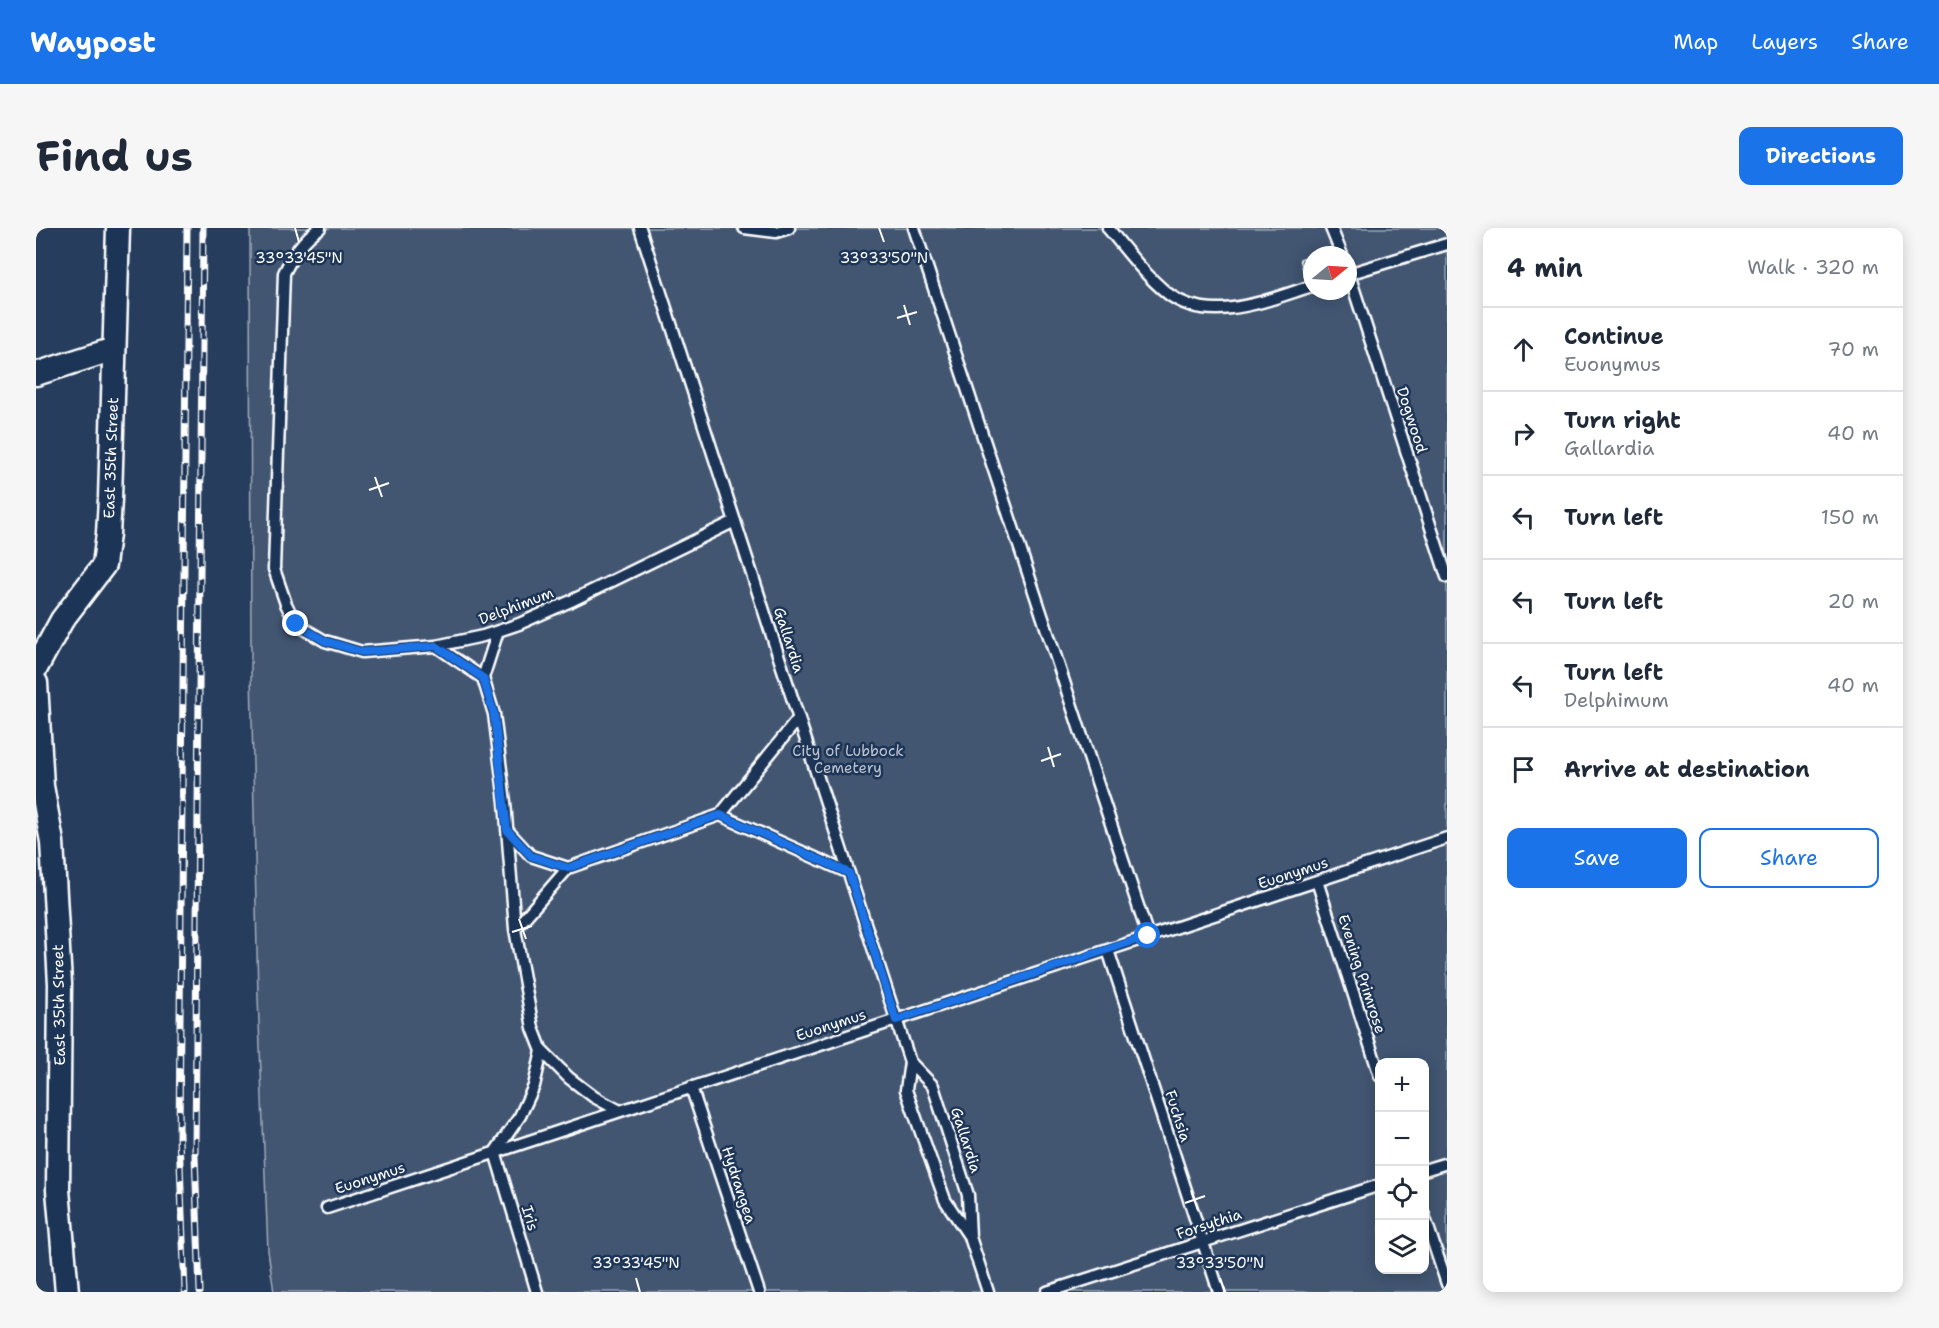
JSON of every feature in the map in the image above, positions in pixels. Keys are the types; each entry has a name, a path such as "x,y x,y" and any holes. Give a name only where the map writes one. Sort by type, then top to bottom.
{"street":[{"name":"East 35th Street","path":"36,668 62,621 104,565 108,534 118,228"},
{"path":"36,374 114,349"},
{"name":"East 35th Street","path":"36,683 39,787 52,842 60,984 58,1190 67,1292"}],"lane":[{"name":"Delphimum","path":"320,228 304,241 293,255 284,273 274,569 286,604 296,624 325,641 362,652 436,646 483,636 571,601 735,521"},
{"name":"Gallardia","path":"640,228 910,1062 933,1086 968,1195 970,1236 988,1292"},
{"path":"744,228 776,232 789,228"},
{"path":"914,228 1148,936"},
{"path":"1108,228 1168,294 1196,308 1224,309 1255,304 1303,289"},
{"path":"1332,228 1339,246"},
{"path":"1357,270 1447,244"},
{"name":"Dogwood","path":"1357,299 1442,545 1447,577"},
{"path":"498,631 483,678 494,714 515,929 533,1028 542,1051 569,1078 594,1097 620,1111"},
{"path":"436,646 483,678"},
{"path":"515,929 568,868 720,815 799,718"},
{"path":"720,815 849,873"},
{"path":"507,830 531,856 568,868"},
{"name":"Euonymus","path":"327,1208 1447,838"},
{"name":"Evening Primrose","path":"1317,881 1375,1061"},
{"name":"Fuchsia","path":"1108,950 1219,1292"},
{"path":"495,1152 520,1116 534,1086 542,1051"},
{"name":"Gallardia","path":"910,1062 906,1090 945,1200 970,1236"},
{"name":"Hydrangea","path":"691,1087 759,1292"},
{"name":"Iris","path":"495,1152 537,1292"},
{"path":"1429,1169 1447,1163"},
{"name":"Forsythia","path":"1047,1292 1375,1187"},
{"path":"1427,1220 1447,1284"}],"green space":[{"name":"City of Lubbock Cemetery","path":"250,228 1447,228 1447,1292 274,1292 268,1251 258,997 251,672"}],"railway":[{"path":"185,1292 179,1137 187,228"},
{"path":"200,1292 195,1155 203,228"}],"route":[{"path":"296,624 325,641 362,652 436,646 483,678 494,714 507,830 531,856 568,868 720,815 849,873 896,1020 1148,936"}]}
